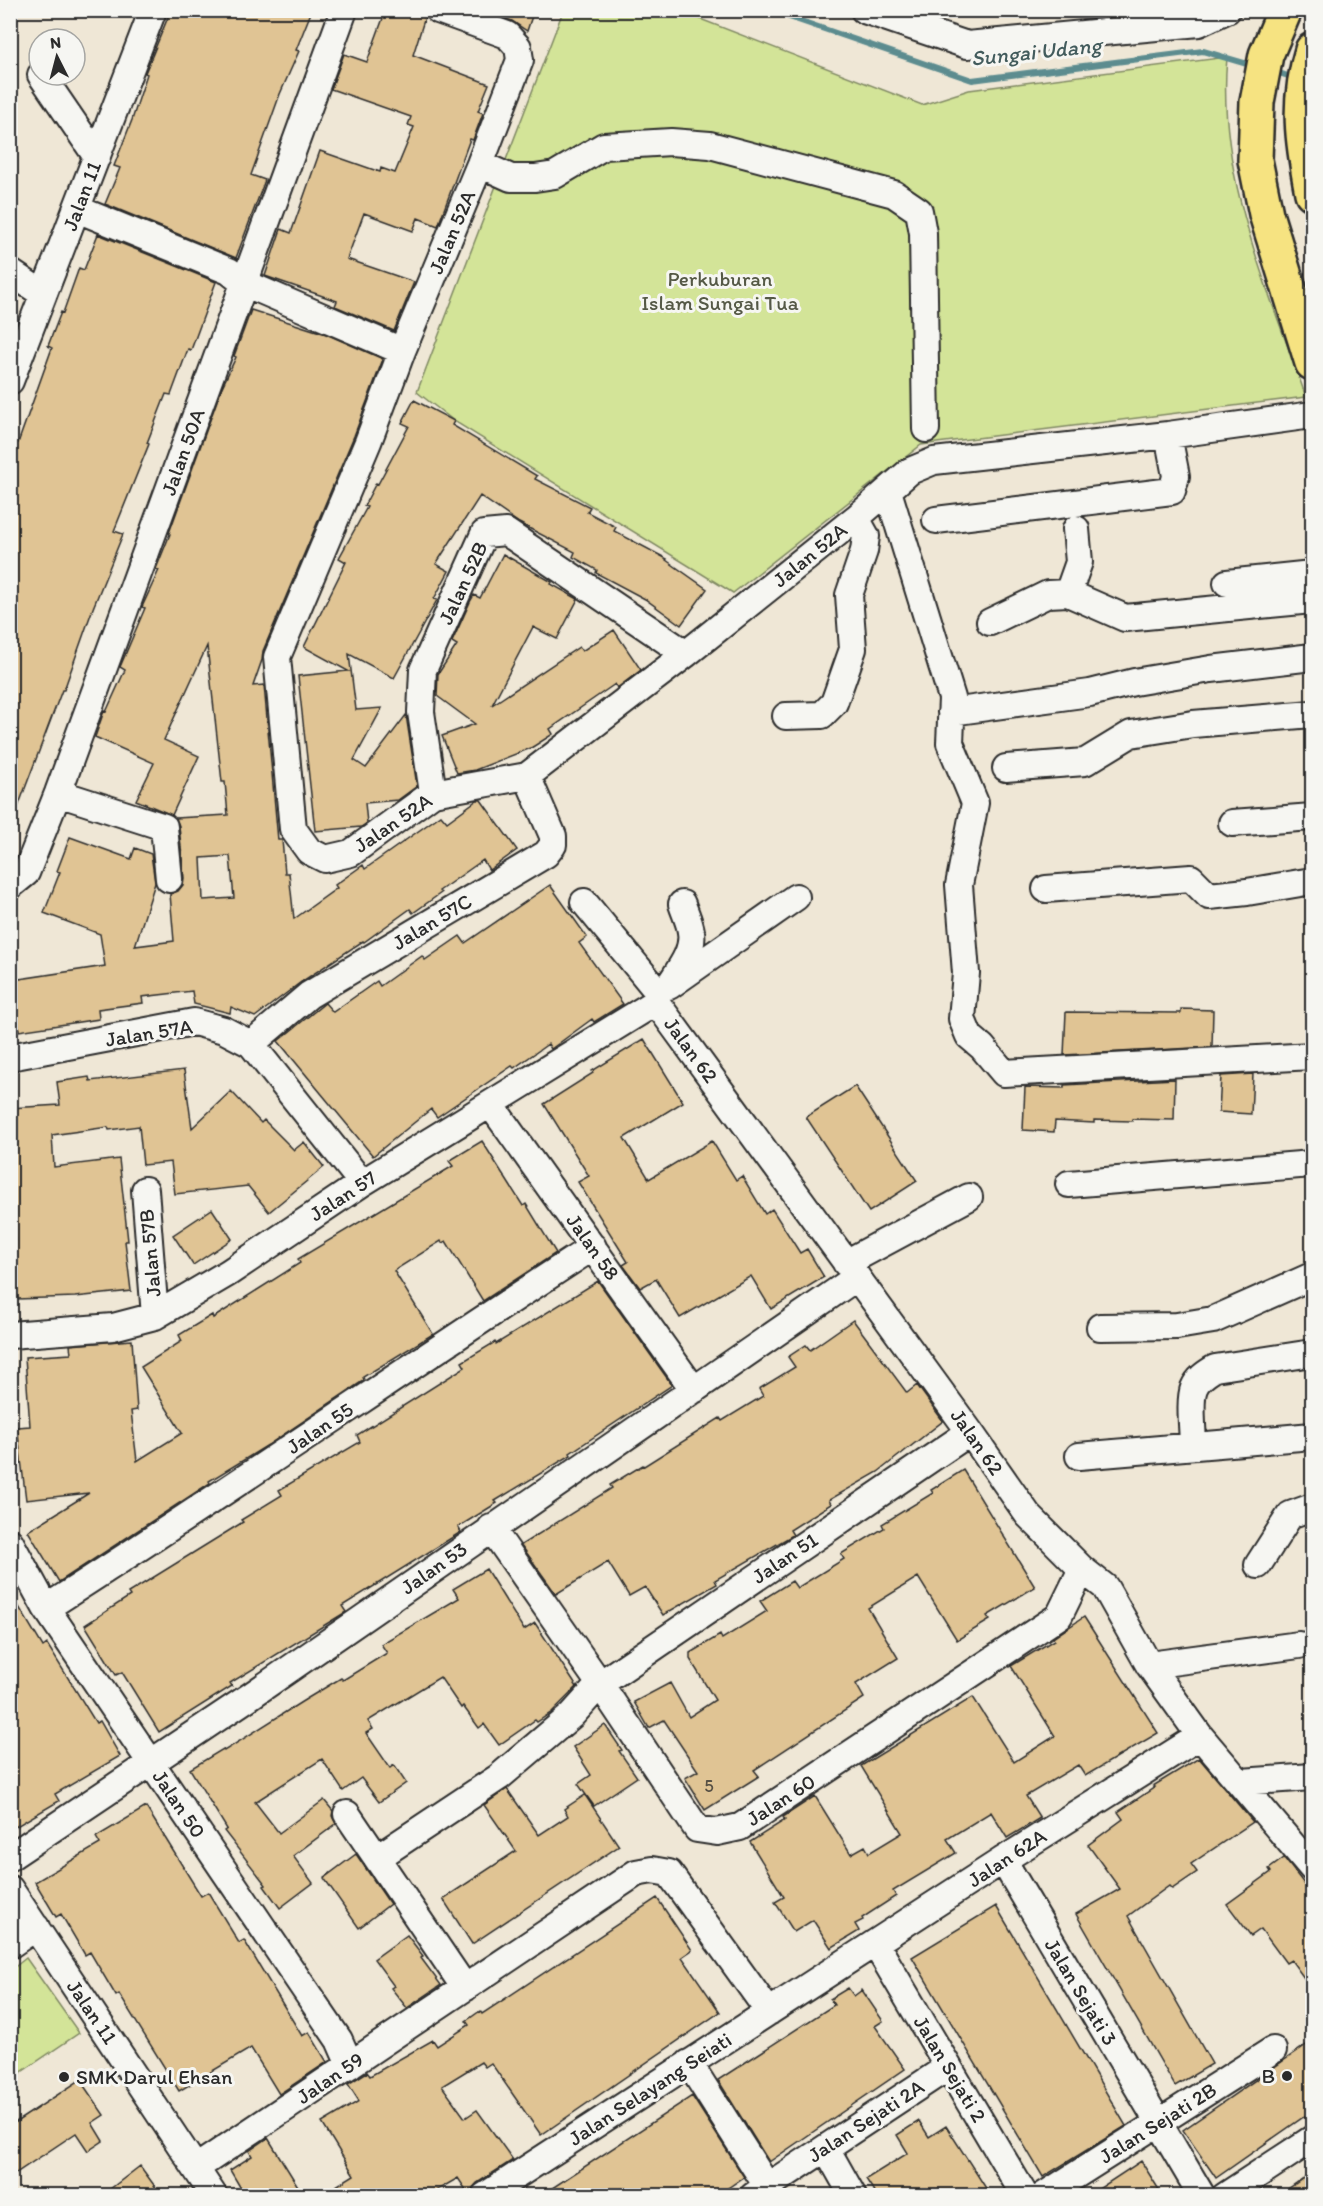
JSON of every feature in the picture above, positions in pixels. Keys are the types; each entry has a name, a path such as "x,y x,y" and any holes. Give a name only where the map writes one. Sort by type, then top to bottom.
{"main road":[{"path":"1285,10 1266,55 1257,102 1255,160 1266,214 1312,363"},
{"path":"1312,53 1301,113 1302,144 1312,193"}],"street":[{"name":"Jalan 11","path":"10,381 153,10"},
{"name":"Jalan 50A","path":"10,886 26,873 58,794 344,10"},
{"name":"Jalan 52A","path":"438,10 507,35 518,47 520,60 480,164 402,351 368,442 277,657 293,829 309,851 325,859 351,853 433,793 527,776 686,654 856,518 910,471 934,461 1168,435 1312,415"},
{"path":"864,10 967,45 1198,23 1227,10"},
{"path":"49,87 97,157"},
{"path":"480,164 511,178 535,178 555,175 604,146 671,142 710,145 894,194 919,211 923,233 926,429"},
{"path":"77,209 229,272 244,283 402,351"},
{"path":"10,272 43,294"},
{"path":"936,520 1172,491 1176,476 1168,435"},
{"path":"888,491 952,698 950,743 975,803 959,885 966,973 962,1019 969,1036 982,1047 1004,1073 1312,1056"},
{"path":"786,716 822,715 834,703 848,665 853,649 849,595 864,551 866,536 856,518"},
{"path":"1068,593 1079,562 1076,529"},
{"name":"Jalan 52B","path":"433,793 421,712 423,670 484,534 506,532 686,654"},
{"path":"1227,583 1312,574"},
{"path":"990,622 1048,594 1068,593 1125,618 1312,600"},
{"path":"951,712 1090,693 1134,682 1211,669 1312,657"},
{"path":"1006,768 1085,762 1131,734 1193,724 1312,714"},
{"name":"Jalan 57C","path":"251,1044 309,995 546,854 553,845 553,836 527,776"},
{"path":"58,794 164,827 169,879"},
{"path":"1232,823 1312,817"},
{"path":"1046,890 1191,878 1209,896 1312,881"},
{"name":"Jalan 57","path":"10,1335 113,1327 155,1316 228,1273 362,1183 492,1105 661,994 796,897"},
{"name":"Jalan 62","path":"584,902 661,994 852,1270 1028,1515 1082,1569 1106,1587 1149,1665 1200,1736 1312,1868"},
{"path":"661,994 686,960 691,940 691,932 682,904"},
{"name":"Jalan 57A","path":"10,1058 194,1023 224,1030 251,1044 362,1183"},
{"name":"Jalan 58","path":"492,1105 694,1390"},
{"path":"1069,1184 1312,1164"},
{"name":"Jalan 57B","path":"145,1190 155,1316"},
{"name":"Jalan 53","path":"10,1857 249,1697 694,1390 852,1270 969,1197"},
{"name":"Jalan 55","path":"46,1608 147,1544 479,1320 593,1247"},
{"path":"1100,1327 1177,1326 1213,1320 1312,1276"},
{"path":"1193,1446 1194,1389 1200,1378 1215,1368 1312,1353"},
{"name":"Jalan 51","path":"377,1858 499,1777 572,1715 600,1684 970,1432"},
{"path":"1079,1456 1312,1436"},
{"path":"1258,1565 1290,1515 1312,1507"},
{"name":"Jalan 60","path":"491,1528 600,1684 697,1829 717,1833 741,1827 1059,1616 1082,1569"},
{"name":"Jalan 50","path":"10,1542 46,1608 339,2040 351,2065"},
{"path":"1149,1665 1299,1645"},
{"name":"Jalan 62A","path":"814,1982 1200,1736"},
{"path":"1241,1782 1312,1777"},
{"path":"347,1814 465,1988"},
{"name":"Jalan Sejati 3","path":"1003,1860 1202,2196"},
{"name":"Jalan 59","path":"196,2168 636,1873 652,1870 669,1873 769,2012"},
{"name":"Jalan 11","path":"10,1889 214,2196"},
{"path":"10,1945 36,1928"},
{"name":"Jalan Sejati 2","path":"875,1943 1025,2196"},
{"name":"Jalan Selayang Seiati","path":"485,2196 814,1982"},
{"name":"Jalan Sejati 2B","path":"1043,2196 1273,2050"},
{"path":"689,2063 760,2191"},
{"name":"Jalan Sejati 2A","path":"760,2191 948,2067"},
{"path":"1226,2196 1312,2139"},
{"path":"825,2148 853,2196"}],"green space":[{"name":"Perkuburan Islam Sungai Tua","path":"677,10 922,105 969,90 1227,57 1226,101 1229,144 1237,187 1261,272 1306,397 921,445 733,593 454,421 417,392 563,11"},
{"path":"26,1958 79,2033 11,2079 11,1970"}],"building":[{"path":"171,10 312,10 296,50 299,51 280,94 251,175 265,180 236,258 105,204 120,168 114,166 132,120 147,74 145,73"},
{"path":"386,10 406,10 425,17 413,55 489,84 478,111 483,113 473,140 470,139 438,226 418,218 413,231 364,213 347,259 414,282 394,331 335,306 337,301 265,276 281,229 291,233 320,151 380,172 381,168 395,173 414,127 408,125 411,117 331,89 344,54 367,62"},
{"path":"483,10 534,10 527,31 512,21"},
{"path":"98,234 216,282 191,350 188,349 171,395 166,394 147,443 149,444 114,531 123,534 12,823 10,823 10,440 18,443 52,348 48,346 61,312 63,313 79,268 84,270"},
{"path":"251,310 326,334 383,359 354,436 263,651 253,686 264,685 278,840 282,840 285,873 289,873 294,919 337,888 335,885 363,865 365,869 441,815 447,822 477,800 481,800 517,850 489,870 483,860 439,891 441,893 413,913 410,909 364,942 301,982 255,1017 231,1007 230,1013 194,1004 192,991 142,997 143,1003 98,1009 99,1019 19,1031 13,980 105,966 100,934 44,913 60,872 57,871 70,837 131,859 135,848 151,854 155,883 135,946 174,941 170,894 178,891 183,885 184,878 179,826 176,818 228,815 225,782 222,782 207,646 164,740 199,756 172,815 136,800 154,763 95,737 104,711 106,712 125,670 120,667 145,608 142,607 159,570 156,569 222,387 236,357 234,356","holes":["230,856 234,898 203,900 201,858"]},
{"path":"414,400 454,421 452,425 537,476 535,479 590,507 587,512 616,527 614,531 667,559 707,589 681,625 645,599 596,573 597,570 573,557 575,552 519,523 480,496 436,564 449,571 434,599 437,600 394,678 349,654 356,710 382,708 354,760 366,768 406,715 417,786 398,800 365,803 367,823 361,827 315,831 298,676 348,671 304,647 346,562 339,558 367,507 364,506 376,483 378,484 409,426 402,423"},
{"path":"503,554 578,599 557,639 533,627 492,705 579,647 582,651 614,630 641,670 617,688 615,684 550,729 553,734 531,748 475,770 457,773 442,736 475,724 437,696 438,674 457,645 452,642 470,602 474,595 480,598"},
{"path":"550,885 587,937 579,943 623,1004 594,1022 592,1019 551,1049 548,1044 437,1117 431,1109 373,1156 278,1041 325,1003 333,1012 377,981 380,986 422,956 425,960 460,936 465,943"},
{"path":"1181,1009 1213,1010 1212,1047 1064,1055 1066,1012 1181,1013"},
{"path":"644,1039 683,1102 624,1138 649,1179 712,1141 736,1180 742,1176 765,1214 772,1209 800,1253 807,1249 824,1277 771,1309 751,1276 680,1318 656,1279 640,1288 623,1265 628,1262 578,1182 589,1176 544,1104"},
{"path":"184,1070 192,1128 231,1091 261,1123 264,1120 294,1150 304,1142 324,1167 269,1212 248,1186 175,1194 171,1162 143,1165 139,1126 109,1130 108,1127 52,1135 54,1167 119,1159 131,1291 75,1297 17,1299 15,1237 10,1237 10,1108 60,1105 57,1082 89,1077 90,1081"},
{"path":"1253,1074 1251,1114 1219,1112 1221,1076"},
{"path":"1175,1079 1174,1120 1094,1120 1094,1123 1055,1121 1054,1132 1023,1130 1025,1087 1064,1088 1064,1085"},
{"path":"855,1086 917,1181 869,1212 806,1117"},
{"path":"482,1141 523,1206 526,1204 556,1253 483,1301 446,1241 442,1243 441,1241 398,1268 394,1271 433,1334 363,1377 364,1380 268,1445 209,1481 210,1483 59,1582 28,1531 89,1493 26,1500 17,1427 30,1426 25,1357 71,1354 70,1345 132,1340 137,1410 131,1411 137,1461 182,1433 141,1367 182,1341 179,1335 212,1315 213,1318 300,1263 298,1259 453,1166 449,1161"},
{"path":"212,1209 232,1239 193,1265 173,1235"},
{"path":"598,1281 672,1385 570,1453 571,1455 495,1501 497,1503 458,1527 461,1532 342,1606 346,1612 230,1683 232,1686 159,1732 122,1672 116,1675 85,1625 130,1596 128,1593 243,1522 241,1520 282,1495 279,1490 360,1442 357,1435 465,1367 462,1362 495,1342 496,1344"},
{"path":"853,1320 907,1393 917,1385 943,1421 878,1472 829,1500 831,1504 790,1530 793,1535 715,1580 717,1584 663,1615 645,1587 629,1596 608,1562 556,1594 521,1545 612,1488 610,1485 720,1418 722,1421 763,1396 759,1389 795,1367 788,1357 806,1345 810,1350"},
{"path":"963,1470 1035,1587 987,1616 990,1620 957,1640 918,1577 868,1608 898,1658 856,1684 864,1698 754,1770 759,1776 705,1810 685,1778 698,1771 664,1720 649,1728 634,1702 670,1683 689,1717 715,1700 690,1659 690,1653 720,1635 722,1639 767,1611 760,1601 792,1581 797,1588 844,1559 841,1554 884,1528 882,1524 933,1493 931,1490"},
{"path":"486,1569 524,1630 535,1623 577,1687 552,1712 537,1722 535,1720 499,1745 484,1724 479,1728 463,1706 461,1708 440,1677 368,1721 373,1729 366,1733 390,1768 394,1765 406,1783 379,1802 361,1778 343,1791 322,1759 255,1802 279,1833 324,1800 333,1811 332,1816 336,1824 293,1856 313,1883 280,1908 264,1886 266,1885 224,1831 227,1829 190,1769 387,1653 381,1644 459,1598 453,1589"},
{"path":"10,1592 43,1647 47,1644 96,1723 100,1721 120,1756 55,1794 59,1801 10,1830"},
{"path":"1084,1617 1158,1733 1085,1776 1078,1765 1026,1796 1040,1818 1007,1838 991,1812 947,1839 956,1853 893,1891 896,1896 855,1924 859,1931 831,1948 813,1920 794,1932 775,1902 784,1897 750,1842 785,1820 783,1817 815,1796 851,1854 865,1846 869,1853 902,1833 861,1766 973,1697 1014,1762 1055,1736 1011,1666 1054,1640 1053,1638"},
{"path":"605,1725 637,1777 594,1806 578,1784 591,1775 573,1747"},
{"path":"1199,1758 1253,1822 1191,1864 1197,1872 1172,1889 1169,1886 1128,1916 1212,2064 1175,2086 1076,1914 1120,1889 1088,1845 1123,1819 1118,1812 1155,1787 1153,1786"},
{"path":"507,1789 539,1835 568,1816 564,1809 585,1795 619,1846 472,1944 443,1899 516,1851 484,1805"},
{"path":"146,1807 201,1896 208,1892 239,1943 244,1940 302,2036 309,2032 327,2062 279,2094 251,2048 179,2091 119,1994 116,1996 90,1952 85,1955 61,1914 56,1917 35,1882 100,1844 96,1837"},
{"path":"356,1854 390,1904 359,1928 324,1878"},
{"path":"1284,1858 1312,1894 1312,1989 1291,1960 1286,1963 1261,1929 1251,1936 1227,1904 1271,1872 1269,1869"},
{"path":"657,1898 692,1950 682,1957 720,2012 541,2135 491,2063 485,2067 481,2062 442,2086 465,2118 477,2110 513,2160 477,2183 468,2193 458,2178 427,2196 320,2196 354,2175 322,2123 359,2101 348,2084 367,2072 370,2076 433,2040 437,2046 469,2025 466,2021 480,2011 482,2014"},
{"path":"996,1906 1126,2126 1043,2177 912,1957"},
{"path":"407,1935 441,1985 407,2008 391,1988 394,1986 374,1959"},
{"path":"848,1988 854,1996 862,1990 883,2021 875,2026 905,2069 769,2162 718,2080 834,2005 830,1999"},
{"name":"B","path":"1312,2041 1312,2111 1216,2178 1183,2130"},
{"path":"80,2080 104,2115 92,2123 103,2141 88,2151 76,2133 10,2177 10,2126"},
{"path":"692,2096 744,2177 716,2196 540,2196"},
{"path":"919,2121 929,2137 946,2126 991,2196 877,2196 866,2179 908,2153 897,2135"},
{"path":"268,2138 304,2196 254,2196 250,2189 243,2192 230,2170 252,2156 249,2151"},
{"path":"1141,2161 1163,2196 1088,2196"},
{"path":"140,2166 162,2196 101,2196"},
{"path":"1312,2172 1312,2196 1278,2196"}],"waterway":[{"name":"Sungai Udang","path":"769,10 972,80 1203,51 1254,66"},
{"name":"Sungai Udang","path":"1273,71 1294,78"}],"place":[{"name":"B","path":"1287,2076"},
{"name":"SMK Darul Ehsan","path":"64,2077"}]}
